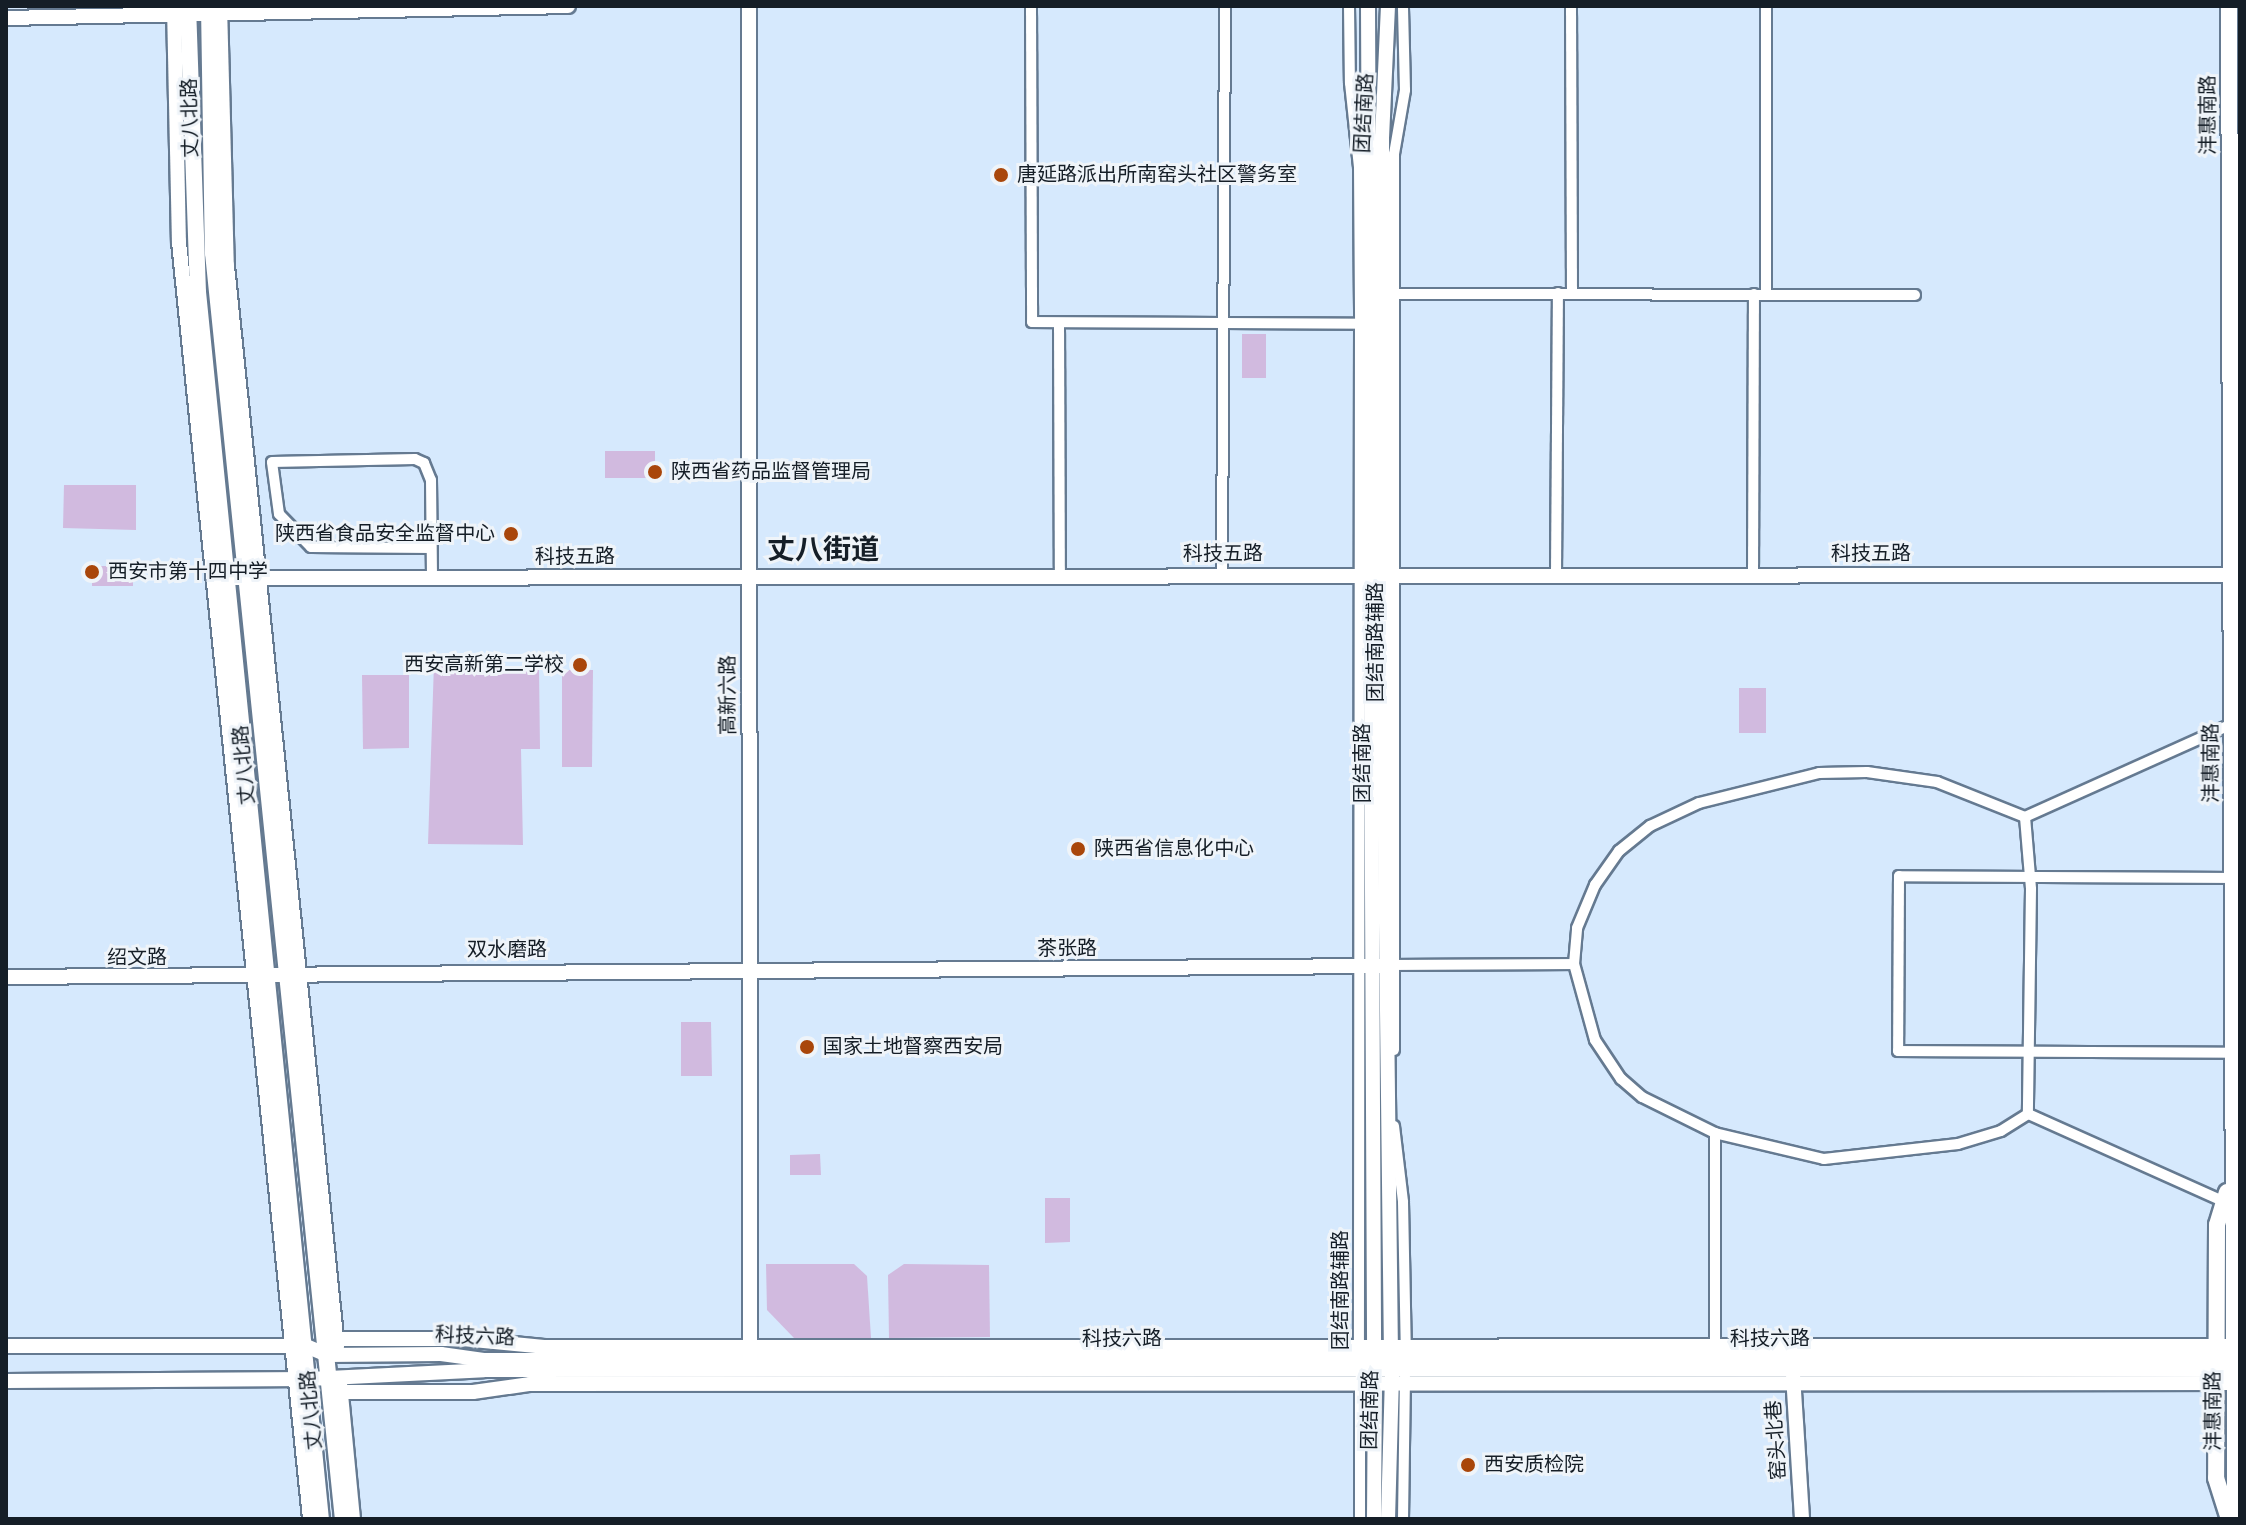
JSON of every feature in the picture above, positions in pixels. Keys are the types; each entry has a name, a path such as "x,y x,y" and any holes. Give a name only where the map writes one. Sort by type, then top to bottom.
{"main road":[{"path":"6,18 215,11 568,6"},
{"name":"高新六路","path":"749,6 750,1365"},
{"name":"团结南路","path":"1368,6 1366,324 1376,574 1378,967 1367,1364 1374,1519"},
{"name":"团结南路","path":"1376,574 1388,294 1388,6"},
{"name":"沣惠南路","path":"2229,6 2232,724 2230,1364 2236,1519"},
{"name":"丈八北路","path":"215,11 213,253 253,577 336,1382 343,1519"},
{"name":"丈八北路","path":"181,12 198,292 221,578 303,1379 321,1519"},
{"name":"科技五路","path":"221,578 1060,573 2231,575"},
{"name":"团结南路","path":"1378,967 1398,1364 1388,1519"},
{"name":"茶张路","path":"749,969 1378,967"},
{"name":"双水磨路","path":"262,977 292,971 749,969"},
{"path":"292,971 336,1339 332,1355"},
{"name":"绍文路","path":"6,977 262,977"},
{"path":"2230,1364 2217,1225 2232,1199 2232,1175"},
{"path":"336,1339 462,1339 750,1365 1398,1364 1793,1370 2230,1364"},
{"name":"科技六路","path":"6,1346 300,1346 332,1355 750,1365"},
{"path":"1398,1364 1715,1358 2230,1364"},
{"name":"科技六路","path":"6,1381 303,1379 336,1382 484,1370 750,1365 1398,1364 1715,1358 1793,1370 2230,1364"},
{"name":"窑头北巷","path":"1793,1370 1802,1519"},
{"path":"303,1379 310,1519"},
{"path":"336,1382 353,1519"}],"street":[{"path":"1031,6 1032,322 1366,324 1349,6"},
{"path":"1222,574 1225,6"},
{"path":"1403,6 1405,90 1394,154 1388,294 1915,295"},
{"path":"1571,6 1572,293"},
{"path":"1766,6 1766,294"},
{"path":"1556,573 1558,293"},
{"path":"1753,574 1754,294"},
{"path":"1059,323 1060,573"},
{"path":"431,548 311,547 279,514 272,462 424,463 431,480 432,578"},
{"name":"团结南路辅路","path":"1376,574 1378,967"},
{"path":"2028,1114 2001,1131 1958,1144 1824,1159 1715,1133 1642,1097 1621,1079 1595,1040 1574,964 1577,928 1595,885 1619,851 1650,826 1699,803 1789,778 1867,772 1937,782 2025,817 2232,724"},
{"path":"2025,817 2030,877 2028,1114"},
{"path":"2232,878 1899,876 1898,1051 2232,1053"},
{"path":"1378,967 1574,964"},
{"path":"2028,1114 2232,1199"},
{"path":"1715,1133 1715,1358"},
{"path":"1360,1519 1367,1364"},
{"path":"1398,1364 1403,1519"}],"shaded area":[{"path":"1242,334 1266,334 1266,378 1242,378"},
{"path":"605,451 655,451 655,478 605,478"},
{"path":"64,485 136,485 136,530 63,528"},
{"path":"92,566 133,566 133,586 92,586"},
{"path":"434,663 539,668 540,749 521,749 523,845 428,844"},
{"path":"562,670 593,670 592,767 562,767"},
{"path":"362,675 409,675 409,748 363,749"},
{"path":"1739,688 1766,688 1766,733 1739,733"},
{"path":"681,1022 711,1022 712,1076 681,1076"},
{"path":"820,1154 821,1175 790,1175 790,1155"},
{"path":"1045,1198 1070,1198 1070,1242 1045,1243"},
{"path":"766,1264 854,1264 867,1276 871,1338 794,1338 767,1310"},
{"path":"904,1264 989,1265 990,1337 889,1338 888,1275"}],"place":[{"name":"唐延路派出所南窑头社区警务室","path":"1001,175"},
{"name":"陕西省药品监督管理局","path":"655,472"},
{"name":"陕西省食品安全监督中心","path":"511,534"},
{"name":"西安市第十四中学","path":"92,572"},
{"name":"西安高新第二学校","path":"580,665"},
{"name":"陕西省信息化中心","path":"1078,849"},
{"name":"国家土地督察西安局","path":"807,1047"},
{"name":"西安质检院","path":"1468,1465"}],"district":[{"name":"丈八街道","path":"823,550"}]}
